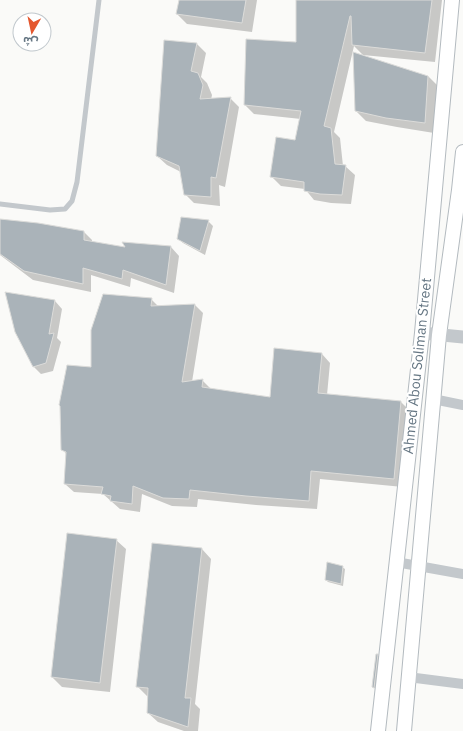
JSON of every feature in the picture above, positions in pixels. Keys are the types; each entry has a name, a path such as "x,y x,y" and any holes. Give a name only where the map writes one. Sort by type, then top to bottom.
{"main road":[{"name":"Ahmed Abou Soliman Street","path":"378,731 422,333 452,0"},
{"name":"Ahmed Abou Soliman Street","path":"404,731 439,335 461,190 463,152"}],"street":[{"path":"422,333 463,337"},
{"path":"433,399 463,405"},
{"path":"396,562 463,574"},
{"path":"408,677 463,684"}],"lane":[{"path":"0,204 50,210 65,209 72,201 77,182 99,0"}],"building":[{"path":"179,0 246,0 242,23 176,14"},
{"path":"296,0 432,0 425,53 352,45 350,16 324,126 331,128 335,164 346,165 342,195 320,194 304,191 304,182 270,177 276,137 295,140 301,111 244,105 246,39 296,42"},
{"path":"164,40 197,43 191,71 198,73 203,85 200,99 231,97 216,178 211,177 211,197 184,195 179,166 156,156"},
{"path":"353,52 428,76 425,123 386,118 355,111"},
{"path":"181,217 209,220 200,251 177,239"},
{"path":"0,219 38,223 84,231 84,240 125,247 122,242 171,246 166,285 123,270 122,279 83,268 83,284 24,271 0,254"},
{"path":"5,292 55,300 49,334 54,333 46,363 33,367 15,332"},
{"path":"103,294 152,298 151,306 195,304 182,382 203,379 202,387 270,397 274,348 322,353 318,393 401,401 394,479 311,471 309,501 190,490 189,499 163,498 133,486 132,504 110,501 111,496 101,494 103,487 64,484 66,452 61,450 59,405 67,365 91,367 91,330"},
{"path":"67,533 117,539 100,683 51,677"},
{"path":"152,543 202,548 185,698 191,698 188,727 147,713 148,688 136,687"},
{"path":"327,562 343,566 341,584 325,580"},
{"path":"376,654 378,654 374,688 372,687"}]}
